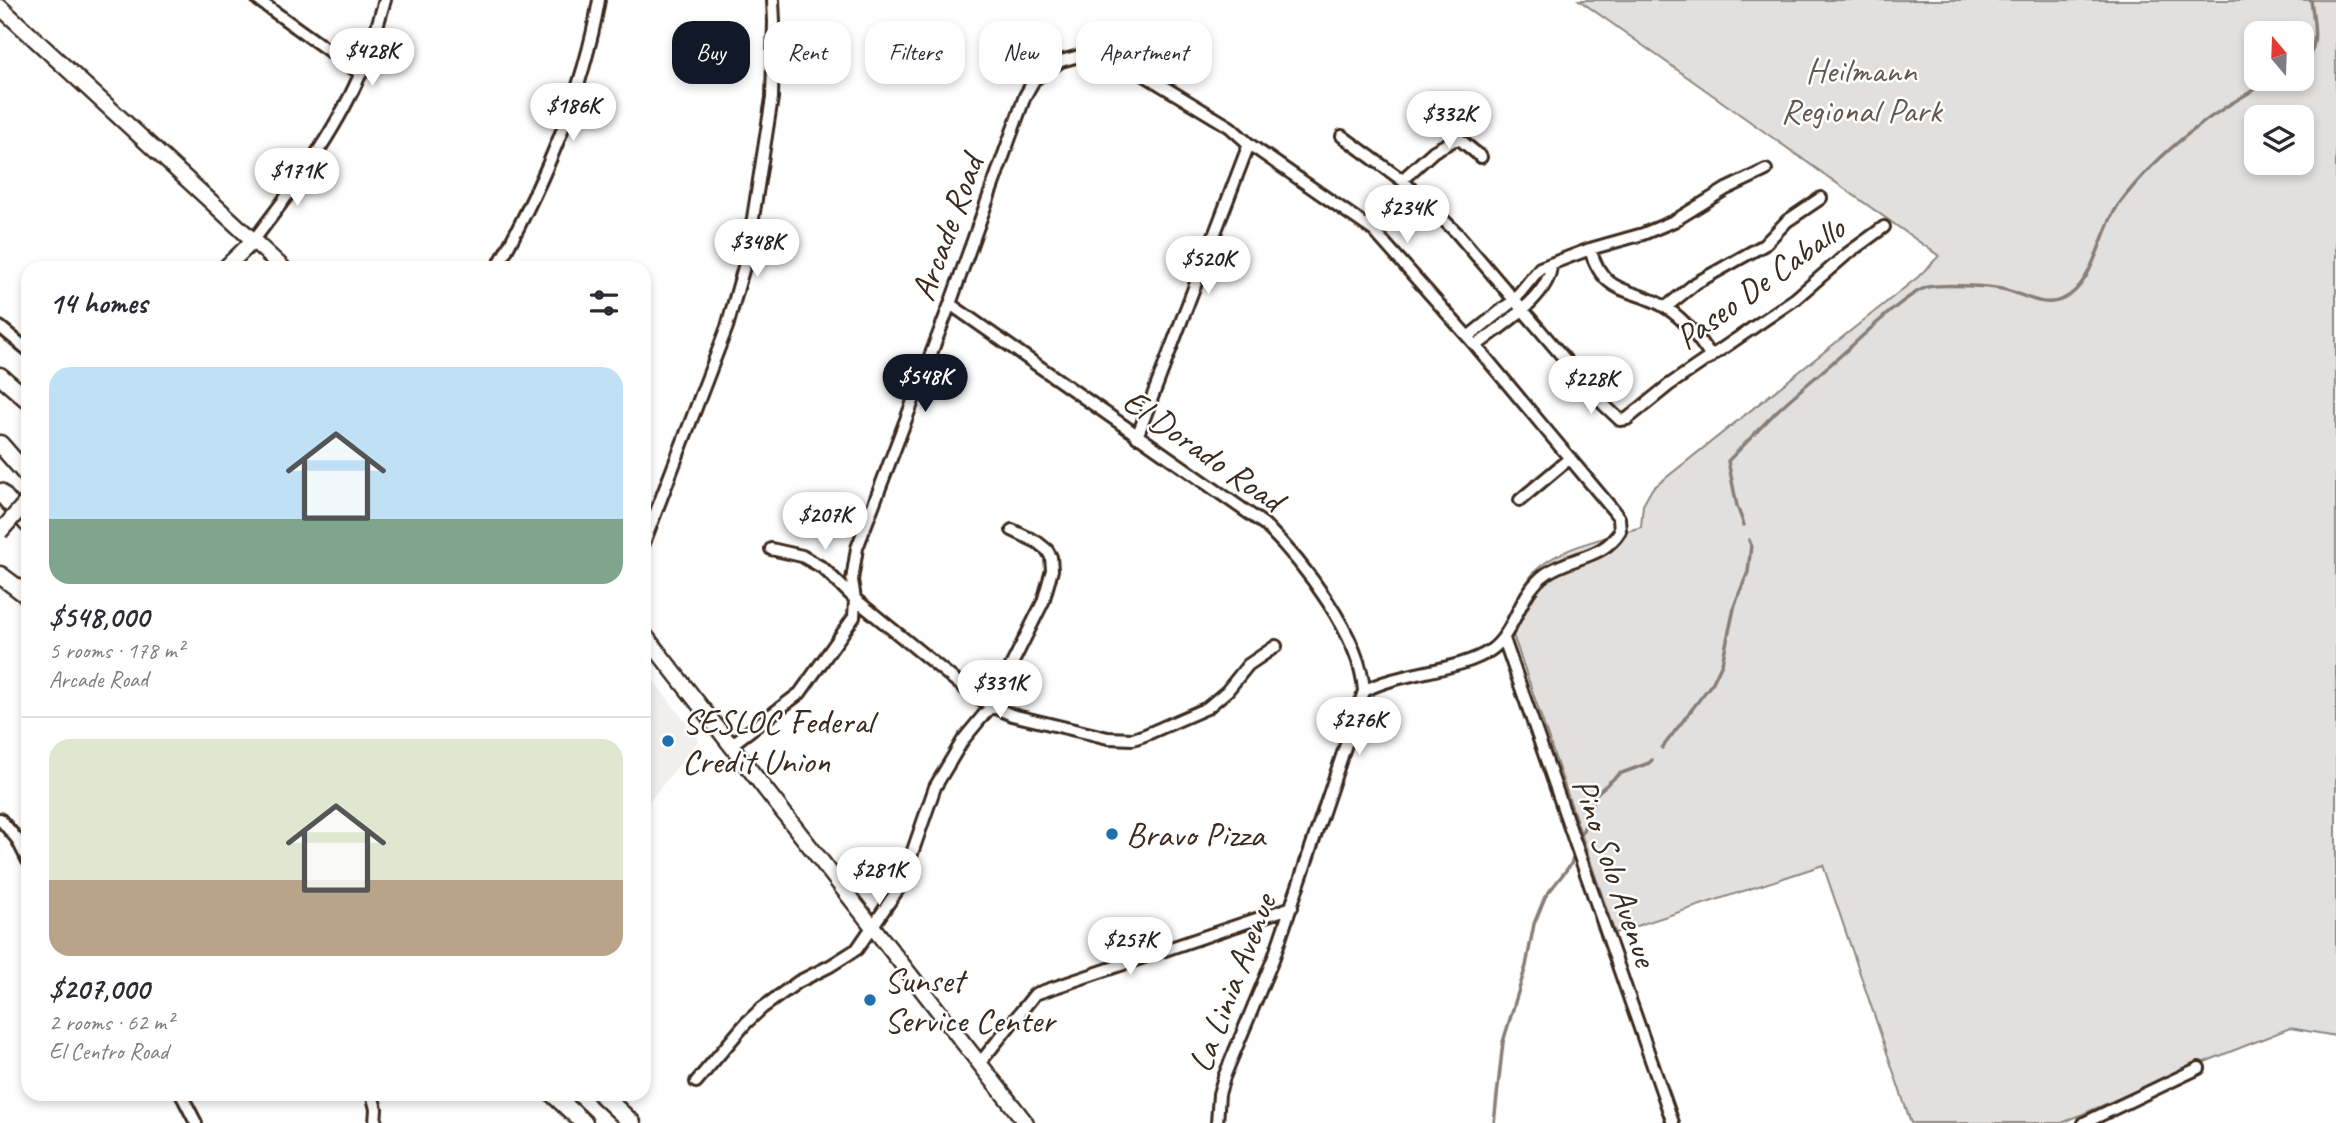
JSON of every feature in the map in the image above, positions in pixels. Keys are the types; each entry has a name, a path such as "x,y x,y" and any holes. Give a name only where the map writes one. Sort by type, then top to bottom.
{"highway":[{"path":"0,376 21,394"},
{"path":"0,444 21,468"},
{"path":"0,492 21,516"},
{"path":"0,575 21,591"},
{"path":"560,1101 584,1123"},
{"path":"608,1101 632,1123"}],"main road":[{"path":"0,7 275,261"},
{"path":"232,261 253,241"},
{"path":"241,261 253,241"},
{"path":"0,532 21,508"},
{"path":"651,643 1026,1123"}],"street":[{"path":"258,0 361,74"},
{"path":"253,241 344,110 361,74 385,0"},
{"path":"501,261 518,230 574,98 599,0"},
{"path":"651,524 727,327 747,256 772,98 775,22 773,0"},
{"name":"Arcade Road","path":"731,745 800,693 854,617 852,580 857,548 950,304 1025,96 1034,80 1060,61 1079,56 1102,55 1141,73 1178,95 1230,127 1249,144"},
{"path":"1446,119 1458,138 1481,157"},
{"name":"Paseo De Caballo","path":"1342,136 1402,180 1457,233 1513,301 1620,420 1627,419 1669,384 1785,307 1847,254 1884,227"},
{"path":"1402,180 1428,155 1458,138"},
{"path":"1137,437 1249,144 1374,231 1472,341 1570,458 1619,517 1620,527 1613,542 1606,548 1559,567 1538,580 1523,600 1504,639 1477,658 1375,685 1364,691"},
{"path":"1472,341 1492,318 1513,301 1540,268 1674,221 1726,189 1766,170"},
{"path":"1666,307 1696,283 1764,245 1787,221 1821,198"},
{"path":"1590,249 1597,266 1612,283 1629,293 1666,307 1694,332 1711,357"},
{"path":"1472,341 1500,328 1521,310 1551,275 1551,265"},
{"name":"El Dorado Road","path":"950,304 1251,514 1277,537 1329,604 1348,636 1363,675 1364,691"},
{"path":"1492,318 1500,328"},
{"path":"0,327 21,344"},
{"path":"1520,500 1570,458"},
{"path":"696,1082 762,1008 798,982 857,949 901,885 935,787 950,760 991,706 1037,618 1052,570 1052,557 1037,542 1012,530"},
{"path":"771,549 802,556 823,569 855,599 967,690 991,706 1012,715 1108,738 1145,736 1207,708 1227,691 1248,665 1276,646"},
{"name":"Pino Solo Avenue","path":"1504,639 1673,1123"},
{"name":"La Linia Avenue","path":"1217,1123 1219,1094 1224,1077 1263,987 1364,691"},
{"path":"0,819 21,847"},
{"path":"979,1063 1035,994 1292,907"},
{"path":"2084,1123 2199,1069"},
{"path":"184,1101 196,1123"},
{"path":"374,1101 375,1123"}],"shaded area":[{"path":"651,677 699,740 651,799"}],"green space":[{"name":"Heilmann Regional Park","path":"1579,0 2336,0 2336,1036 2290,1028 2062,1123 1911,1123 1823,865 1615,933 1508,620 1527,581 1540,566 1581,545 1641,527 1643,505 1652,489 1918,277 1939,256"}],"waterway":[{"path":"2311,0 2313,21"},
{"path":"2314,27 2314,44"},
{"path":"1744,525 1737,506 1728,461 1785,404 1887,314 1920,290 1935,286 1995,288 2047,302 2063,299 2083,282 2112,215 2134,185 2190,133 2231,103 2253,91"},
{"path":"1662,748 1713,682 1722,663 1735,604 1748,572 1751,545 1749,540"},
{"path":"1581,836 1596,794 1619,774 1652,760"},
{"path":"1494,1123 1503,1042 1526,966 1534,924 1545,897 1573,858"}],"place":[{"name":"SESLOC Federal Credit Union","path":"668,741"},
{"name":"Bravo Pizza","path":"1112,834"},
{"name":"Sunset Service Center","path":"870,1000"}]}
